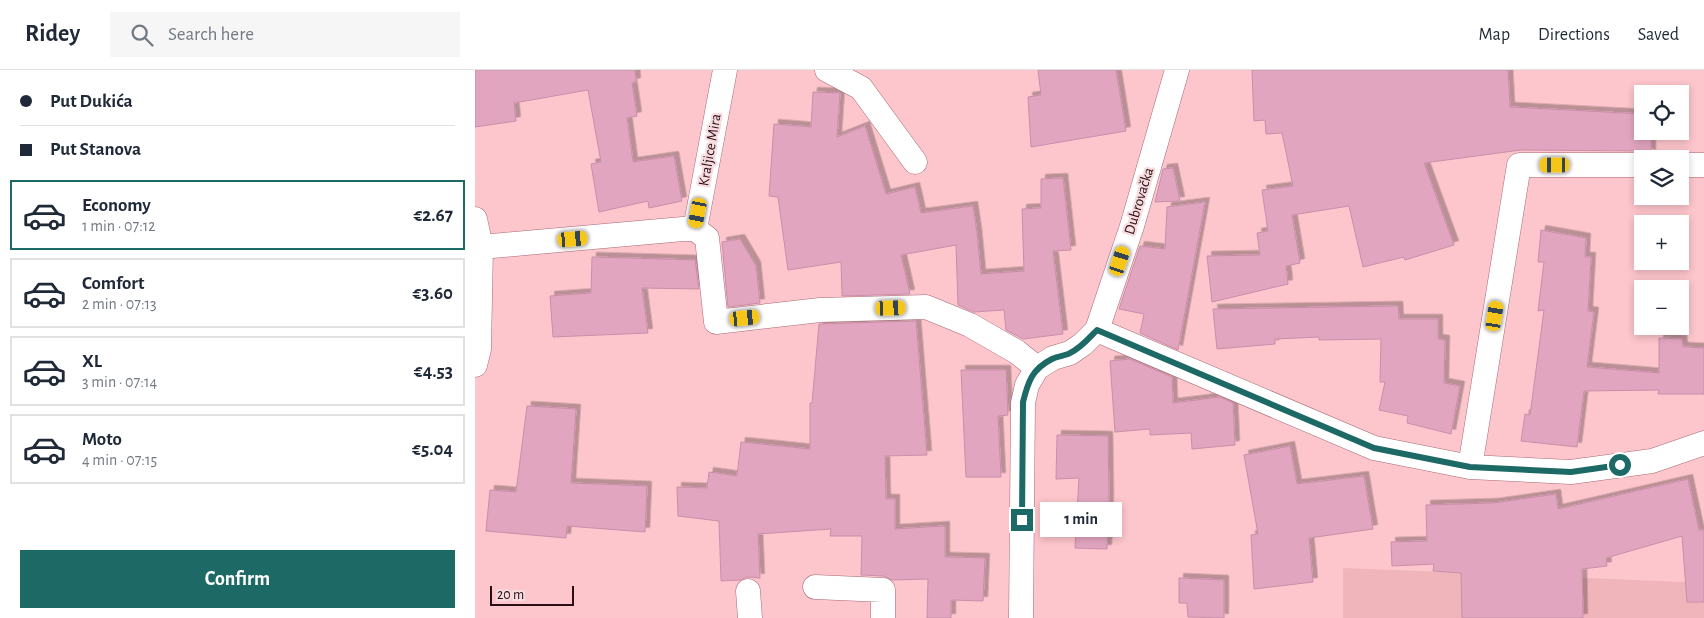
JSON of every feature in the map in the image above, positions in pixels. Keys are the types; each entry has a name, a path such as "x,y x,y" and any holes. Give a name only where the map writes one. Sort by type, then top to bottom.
{"street":[{"name":"Kraljice Mira","path":"695,229 725,70"},
{"path":"827,70 861,88 915,162"},
{"name":"Dubrovačka","path":"1097,330 1132,226 1177,70"},
{"path":"1470,467 1519,165 1634,165"},
{"path":"1689,165 1704,165"},
{"path":"475,218 478,247 479,348 475,365"},
{"path":"478,247 695,229 707,238 716,322 820,310 926,307 978,330 1017,352 1037,368"},
{"path":"1021,618 1023,402 1027,385 1037,368 1053,358 1070,353 1083,344 1097,330 1374,448 1470,467 1571,472 1652,460 1704,443"},
{"path":"815,587 883,590 883,618"},
{"path":"748,591 751,618"}],"shaded area":[{"path":"1343,568 1704,583 1704,618 1343,618"}],"building":[{"path":"475,70 635,70 636,82 632,83 637,116 627,118 633,162 674,156 682,201 649,208 648,201 599,212 591,164 601,162 588,90 514,103 516,121 475,127"},
{"path":"1038,70 1116,70 1126,131 1031,147 1028,97 1041,95"},
{"path":"1252,70 1508,70 1510,107 1634,114 1634,140 1651,140 1651,150 1521,150 1424,163 1454,245 1405,260 1404,257 1363,267 1349,206 1292,215 1300,263 1286,266 1288,284 1212,302 1207,256 1260,255 1257,233 1268,231 1262,190 1293,186 1282,133 1266,134 1265,120 1254,121"},
{"path":"813,92 840,93 837,137 865,126 886,194 915,187 921,213 973,206 981,274 1024,271 1022,209 1041,208 1041,179 1063,178 1071,250 1053,251 1063,334 1023,339 1006,330 1004,310 974,312 958,305 956,245 901,255 910,294 842,296 841,262 788,270 778,197 769,196 774,124 811,127"},
{"path":"1173,168 1180,201 1155,202 1163,169"},
{"path":"1205,202 1178,350 1140,333 1144,314 1119,309 1140,246 1165,249 1167,207"},
{"path":"1541,230 1586,238 1585,257 1591,257 1588,311 1594,312 1587,367 1659,373 1659,338 1682,339 1683,347 1704,348 1704,394 1658,394 1659,390 1584,391 1577,447 1521,441 1525,414 1530,415 1544,310 1538,311 1544,262 1538,262"},
{"path":"740,239 756,266 760,303 728,307 722,242"},
{"path":"592,257 695,260 699,289 642,288 648,333 553,337 550,296 591,293"},
{"path":"1398,306 1399,319 1438,319 1438,339 1445,340 1444,383 1460,386 1451,434 1407,423 1408,416 1379,410 1385,382 1380,382 1381,339 1319,340 1319,337 1275,339 1275,344 1217,349 1213,309"},
{"path":"916,321 927,455 885,456 886,499 895,499 895,529 945,526 945,557 985,558 983,601 951,600 951,618 927,618 928,579 892,580 884,576 861,575 862,536 830,536 831,529 758,534 760,578 747,577 741,580 721,581 719,521 678,516 677,487 707,488 709,472 737,476 741,442 810,449 810,403 812,403 819,324"},
{"path":"1130,359 1172,377 1173,403 1220,397 1233,403 1235,445 1192,449 1191,433 1150,435 1150,429 1115,432 1110,361"},
{"path":"961,370 1006,370 1008,415 998,416 1001,477 966,477"},
{"path":"527,406 576,409 571,483 647,486 645,532 567,526 566,538 486,531 490,490 516,492"},
{"path":"1057,435 1108,436 1109,499 1107,549 1075,548 1079,478 1056,479"},
{"path":"1290,446 1297,484 1364,476 1373,529 1309,538 1313,582 1254,589 1251,535 1258,534 1244,455"},
{"path":"1688,479 1699,530 1704,530 1704,602 1687,602 1682,536 1606,558 1607,566 1582,569 1583,618 1462,618 1461,573 1433,571 1434,564 1392,566 1391,542 1427,541 1426,505 1494,503 1556,494 1558,509"},
{"path":"1179,578 1224,580 1224,618 1188,617 1187,603 1179,603"}],"route":[{"path":"1022,520 1023,402 1027,385 1037,368 1053,358 1070,353 1083,344 1097,330 1374,448 1470,467 1571,472 1620,465"}]}
